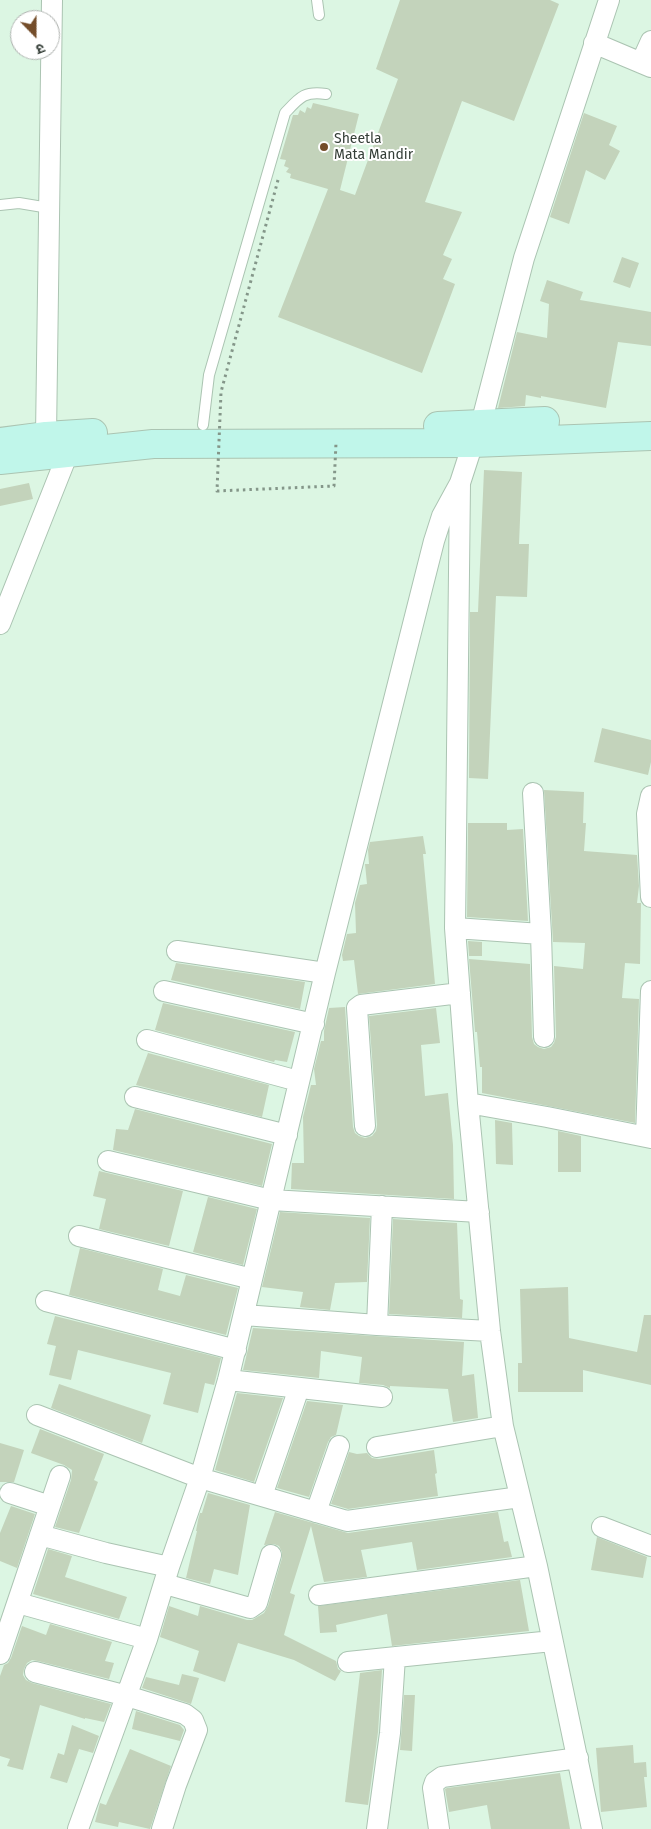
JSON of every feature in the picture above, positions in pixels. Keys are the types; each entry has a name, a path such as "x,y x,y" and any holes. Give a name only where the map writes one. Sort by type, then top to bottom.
{"main road":[{"path":"0,460 152,444 336,443 477,433 651,417"},
{"path":"0,442 46,436 203,425 438,426 477,433 651,436"}],"street":[{"path":"46,436 52,0"},
{"path":"78,1829 128,1696 200,1478 236,1350 298,1081 314,1024 325,973 434,541 442,516 460,483 477,433 524,258 609,0"},
{"path":"594,43 646,64 651,41"},
{"path":"1,618 68,453"},
{"path":"460,483 455,928 468,1103 490,1331 503,1426 537,1566 592,1829"},
{"path":"533,793 541,934 544,1037"},
{"path":"650,808 651,897"},
{"path":"455,928 541,934"},
{"path":"177,951 325,973"},
{"path":"164,990 314,1024"},
{"path":"468,1103 648,1137 651,991"},
{"path":"365,1126 357,1008 460,993"},
{"path":"147,1040 298,1081"},
{"path":"135,1097 287,1135"},
{"path":"108,1161 270,1200 479,1212"},
{"path":"377,1325 382,1206"},
{"path":"79,1236 252,1278"},
{"path":"46,1301 236,1350"},
{"path":"244,1315 490,1331"},
{"path":"228,1380 382,1397"},
{"path":"262,1496 299,1388"},
{"path":"37,1415 200,1478 316,1512 333,1519 357,1521 520,1497"},
{"path":"377,1447 503,1426"},
{"path":"316,1512 339,1446"},
{"path":"0,1654 60,1476"},
{"path":"10,1493 50,1506"},
{"path":"602,1527 651,1546"},
{"path":"40,1535 106,1553 250,1608 257,1603 271,1554"},
{"path":"320,1595 537,1566"},
{"path":"18,1603 147,1639"},
{"path":"348,1662 552,1641"},
{"path":"377,1829 388,1757 395,1657"},
{"path":"35,1672 128,1696 185,1714 193,1720 197,1730 176,1784 162,1829"},
{"path":"439,1829 433,1788 435,1782 442,1777 578,1758"}],"lane":[{"path":"317,0 319,15"},
{"path":"203,425 209,375 285,113 298,99 312,92 326,94"},
{"path":"0,205 19,203 49,208"}],"path":[{"path":"278,180 221,392 217,491 334,486 336,443"}],"building":[{"path":"400,0 550,0 559,4 514,121 462,101 425,202 462,212 443,255 452,259 443,279 455,284 422,373 278,317 328,189 290,178 291,174 286,172 289,168 284,166 286,160 280,159 293,115 298,115 300,110 305,113 307,107 311,109 313,103 359,114 340,190 355,195 398,79 376,69"},
{"path":"584,113 617,126 609,145 620,151 605,180 586,170 569,224 550,217"},
{"path":"622,257 639,263 630,288 613,282"},
{"path":"547,280 583,292 580,300 651,312 651,346 618,342 606,408 526,395 525,406 498,408 517,332 547,338 549,304 540,301"},
{"path":"484,470 522,472 519,544 529,544 527,597 496,596 488,779 469,778 470,612 478,612"},
{"path":"29,483 33,499 0,506 0,489"},
{"path":"602,728 651,740 651,762 648,775 594,762"},
{"path":"544,790 584,792 583,823 586,823 584,851 637,855 639,886 637,903 641,903 640,964 625,963 622,998 639,999 635,1123 482,1093 482,1067 480,1067 477,1032 475,1032 469,959 530,964 532,1037 534,1044 544,1049 551,1047 556,1037 554,966 583,969 585,943 553,942"},
{"path":"468,823 507,823 507,830 523,829 528,921 467,917"},
{"path":"423,836 426,854 423,854 435,984 358,994 354,960 343,961 342,955 347,934 356,933 355,903 360,885 367,884 365,864 369,864 368,850 370,842"},
{"path":"468,941 482,942 482,956 469,956"},
{"path":"176,963 305,982 300,1009 171,980"},
{"path":"163,1003 295,1032 287,1062 275,1060 274,1062 155,1030"},
{"path":"345,1007 353,1127 355,1133 365,1138 372,1136 376,1131 377,1125 369,1016 436,1008 440,1043 421,1045 425,1096 448,1093 453,1145 454,1199 291,1189 292,1163 304,1163 303,1117 311,1085 316,1085 314,1069 321,1041 324,1041 329,1008"},
{"path":"148,1053 269,1085 262,1117 136,1085"},
{"path":"135,1109 272,1144 262,1186 113,1150 116,1129 128,1130"},
{"path":"495,1120 512,1123 513,1165 496,1164"},
{"path":"558,1131 581,1136 581,1172 558,1172"},
{"path":"99,1171 183,1191 169,1246 99,1229 106,1199 93,1196"},
{"path":"208,1197 257,1209 243,1265 193,1252"},
{"path":"280,1212 370,1218 367,1282 335,1283 330,1310 300,1307 303,1292 262,1287"},
{"path":"393,1219 457,1223 460,1299 463,1300 462,1318 389,1314"},
{"path":"80,1248 163,1269 158,1290 180,1296 186,1275 238,1288 226,1335 69,1295"},
{"path":"568,1287 569,1338 637,1352 644,1315 651,1315 651,1385 583,1370 583,1392 518,1392 518,1363 522,1363 520,1289"},
{"path":"55,1316 221,1358 214,1385 205,1383 198,1413 163,1404 171,1373 78,1350 71,1380 49,1375 56,1346 47,1344"},
{"path":"253,1328 464,1342 462,1376 474,1374 478,1418 453,1422 448,1389 390,1386 390,1388 383,1385 359,1383 362,1357 321,1351 319,1378 243,1370"},
{"path":"59,1384 151,1415 142,1443 51,1408"},
{"path":"237,1393 283,1398 254,1482 215,1470"},
{"path":"307,1401 343,1405 336,1435 331,1437 328,1442 309,1497 277,1488"},
{"path":"40,1429 104,1454 94,1480 98,1482 79,1533 55,1527 71,1480 72,1470 64,1465 31,1453"},
{"path":"0,1443 24,1450 14,1482 0,1482"},
{"path":"434,1450 438,1496 348,1509 331,1504 349,1452 357,1454 367,1453 372,1458 379,1459"},
{"path":"208,1493 250,1505 238,1575 214,1569 210,1584 186,1578 198,1520"},
{"path":"11,1506 35,1514 17,1568 0,1561 0,1533"},
{"path":"275,1512 348,1533 498,1512 504,1542 508,1541 512,1557 417,1570 412,1542 361,1550 367,1577 324,1582 311,1526 290,1593 295,1595 284,1635 336,1661 338,1669 341,1671 335,1681 294,1660 238,1643 225,1682 193,1671 199,1651 160,1637 169,1606 198,1616 200,1606 247,1620 252,1620 264,1613 268,1606 282,1558 279,1546 274,1544 264,1545"},
{"path":"597,1537 647,1557 643,1578 591,1570"},
{"path":"48,1549 72,1556 65,1577 127,1597 119,1619 33,1594"},
{"path":"520,1580 529,1631 392,1646 387,1614 336,1625 337,1632 320,1633 318,1606"},
{"path":"50,1624 112,1642 105,1661 114,1663 109,1679 32,1660 27,1663 24,1669 23,1675 26,1680 111,1704 104,1722 85,1719 40,1705 23,1770 7,1766 10,1759 0,1756 0,1676 4,1665 11,1658 22,1626 46,1635"},
{"path":"382,1670 378,1732 368,1805 345,1802 360,1673"},
{"path":"182,1674 199,1678 191,1704 142,1688 146,1677 179,1685"},
{"path":"404,1695 415,1695 412,1751 400,1750"},
{"path":"136,1711 180,1725 184,1730 180,1741 132,1729"},
{"path":"72,1725 99,1736 93,1753 79,1749 67,1783 50,1778 58,1753 64,1755"},
{"path":"633,1745 634,1763 646,1762 647,1777 644,1777 647,1807 601,1812 596,1748"},
{"path":"130,1749 171,1766 150,1829 119,1822 118,1827 95,1822 100,1803 106,1805"},
{"path":"560,1773 570,1829 491,1829 487,1805 449,1812 445,1789 447,1788"}],"place":[{"name":"Sheetla Mata Mandir","path":"324,147"}]}
